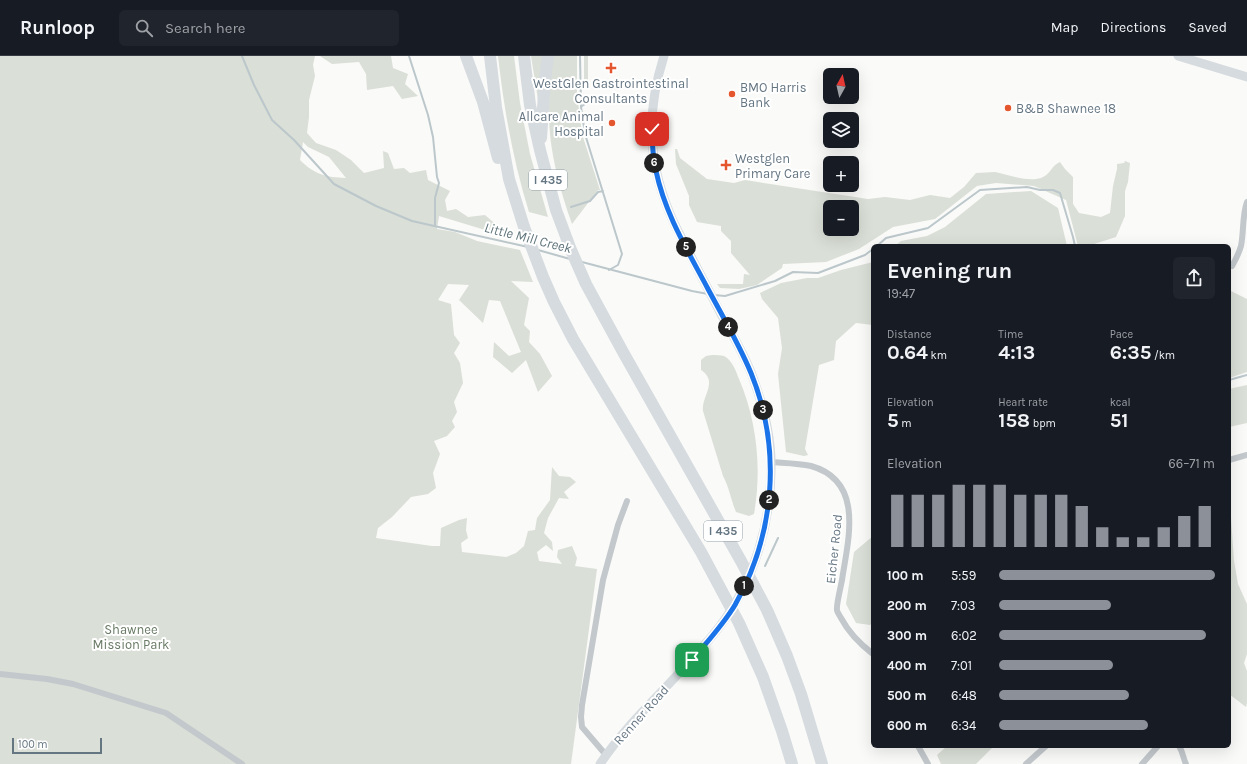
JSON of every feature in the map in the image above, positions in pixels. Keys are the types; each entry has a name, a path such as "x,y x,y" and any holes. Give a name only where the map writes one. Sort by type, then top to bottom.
{"highway":[{"path":"466,56 483,102 500,163 509,179"},
{"name":"I 435","path":"490,56 496,107 509,179 529,239 554,302 574,339 700,552 736,617 763,677 792,764"},
{"name":"I 435","path":"524,56 530,105 540,150 556,210 571,250 600,309 767,610 787,656 801,694 822,764"},
{"path":"540,150 548,56"}],"main road":[{"name":"Renner Road","path":"600,764 630,725 692,660 720,626 734,606 753,567 764,531 768,510 771,462 765,417 759,395 751,374 731,332 666,207 655,170 652,152 653,103 654,93 664,56"},
{"path":"1178,56 1247,77"}],"street":[{"path":"1232,266 1241,245 1244,210 1247,202"},
{"path":"1231,459 1247,455"},
{"name":"Eicher Road","path":"771,462 803,465 815,468 829,475 835,480 845,496 850,514 849,533 836,610 847,628 862,645 871,652"},
{"name":"Renner Road","path":"606,755 582,726 581,718 599,598 610,552 627,501"},
{"path":"0,674 61,681 92,689 166,713 242,764"},
{"path":"919,748 928,764"},
{"path":"1026,764 1044,748"},
{"path":"1142,764 1156,748"},
{"path":"1180,748 1186,764"}],"green space":[{"name":"Shawnee Mission Park","path":"0,56 315,56 313,65 315,76 309,100 307,133 316,143 336,150 351,160 364,173 384,168 383,151 388,153 394,169 404,168 410,173 426,170 428,180 450,191 445,200 447,211 456,209 468,217 485,215 500,228 495,233 439,216 437,229 455,232 477,241 520,250 533,282 511,281 529,298 524,325 530,331 529,342 540,354 552,376 538,392 526,360 512,373 493,357 494,342 509,356 521,352 500,301 489,300 483,323 459,300 469,285 448,284 438,300 451,304 454,335 460,343 454,353 460,363 463,383 454,402 457,412 452,421 455,427 447,436 434,441 440,454 433,473 436,488 428,494 411,497 392,517 378,528 376,538 440,546 441,528 467,518 466,530 468,538 461,543 462,552 506,557 516,553 524,546 528,531 535,530 537,518 550,500 552,467 559,476 570,477 576,482 564,492 569,499 559,498 548,518 544,533 552,542 553,551 546,545 537,552 539,561 562,564 557,557 558,550 572,546 577,558 575,566 597,569 571,764 0,764","holes":["303,142 308,147 329,157 346,178 332,177 321,174 305,165 300,160"]},
{"path":"320,56 391,56 393,68 408,74 405,84 418,96 402,99 393,86 367,90 366,74 359,62 332,64"},
{"path":"498,56 514,56 520,103 530,154 548,217 529,212 523,193 510,135"},
{"path":"531,56 543,56 538,100"},
{"path":"552,56 577,56 577,94 582,134 600,190 598,190 572,224 555,167 550,137 549,102"},
{"path":"584,56 588,56 588,82 584,82"},
{"path":"675,149 677,149 680,158 707,179 734,183 745,180 868,199 885,197 910,200 930,195 950,198 964,187 976,173 995,172 1024,179 1036,179 1047,175 1057,163 1060,162 1073,177 1073,204 1079,213 1101,217 1110,213 1117,164 1124,163 1125,161 1130,163 1128,182 1125,191 1125,216 1116,237 1094,244 1077,244 1066,200 1034,186 996,183 977,186 935,219 893,227 859,249 826,262 783,264 782,268 757,285 739,289 720,288 717,284 743,284 744,274 750,275 731,253 731,241 721,231 721,226 697,222 689,205 689,196 676,164"},
{"path":"1031,191 1058,208 1067,244 897,244 901,241 927,236 945,227 986,194"},
{"path":"871,262 871,325 856,323 836,341 834,360 819,365 805,449 808,455 804,456 786,452 778,374 782,348 778,318 762,299 760,293 781,283 807,278 818,278 841,270"},
{"path":"1231,291 1247,299 1247,372 1231,377"},
{"path":"706,356 724,356 735,369 745,395 754,428 758,463 758,480 754,514 749,516 736,512 703,411 709,379 701,370 701,360"},
{"path":"1247,385 1247,423 1231,427 1231,389"},
{"path":"1231,518 1234,561 1238,584 1247,604 1247,654 1244,663 1247,671 1246,707 1231,696"},
{"path":"871,538 870,625 856,623 846,604 854,552"},
{"path":"945,748 992,748 976,764 941,764 937,755"}],"waterway":[{"name":"Little Mill Creek","path":"242,56 254,85 272,120 294,140 334,184 376,206 412,221 528,247"},
{"path":"409,56 428,115 433,137 437,177 439,183 435,198 435,226"},
{"path":"580,56 581,107 585,134 622,254 618,265 609,270"},
{"path":"582,106 590,101 595,101"},
{"name":"Little Mill Creek","path":"879,244 886,238 928,228 980,190 1027,187 1040,190 1053,190 1060,193 1075,244"},
{"path":"571,207 590,201 598,192 603,191"},
{"name":"Little Mill Creek","path":"538,250 570,259"},
{"name":"Little Mill Creek","path":"714,295 725,296 775,281 793,272 818,273 865,255 871,250"},
{"name":"Little Mill Creek","path":"582,262 708,294"},
{"name":"Little Mill Creek","path":"1231,379 1247,375"},
{"path":"765,566 778,538"}],"place":[{"name":"WestGlen Gastrointestinal Consultants","path":"611,68"},
{"name":"BMO Harris Bank","path":"732,94"},
{"name":"B&B Shawnee 18","path":"1008,108"},
{"name":"Allcare Animal Hospital","path":"612,123"},
{"name":"Westglen Primary Care","path":"726,165"}],"route":[{"path":"652,129 652,152 655,170 666,207 743,355 751,374 765,417 771,462 768,510 759,550 753,567 734,606 720,626 692,660"}]}
